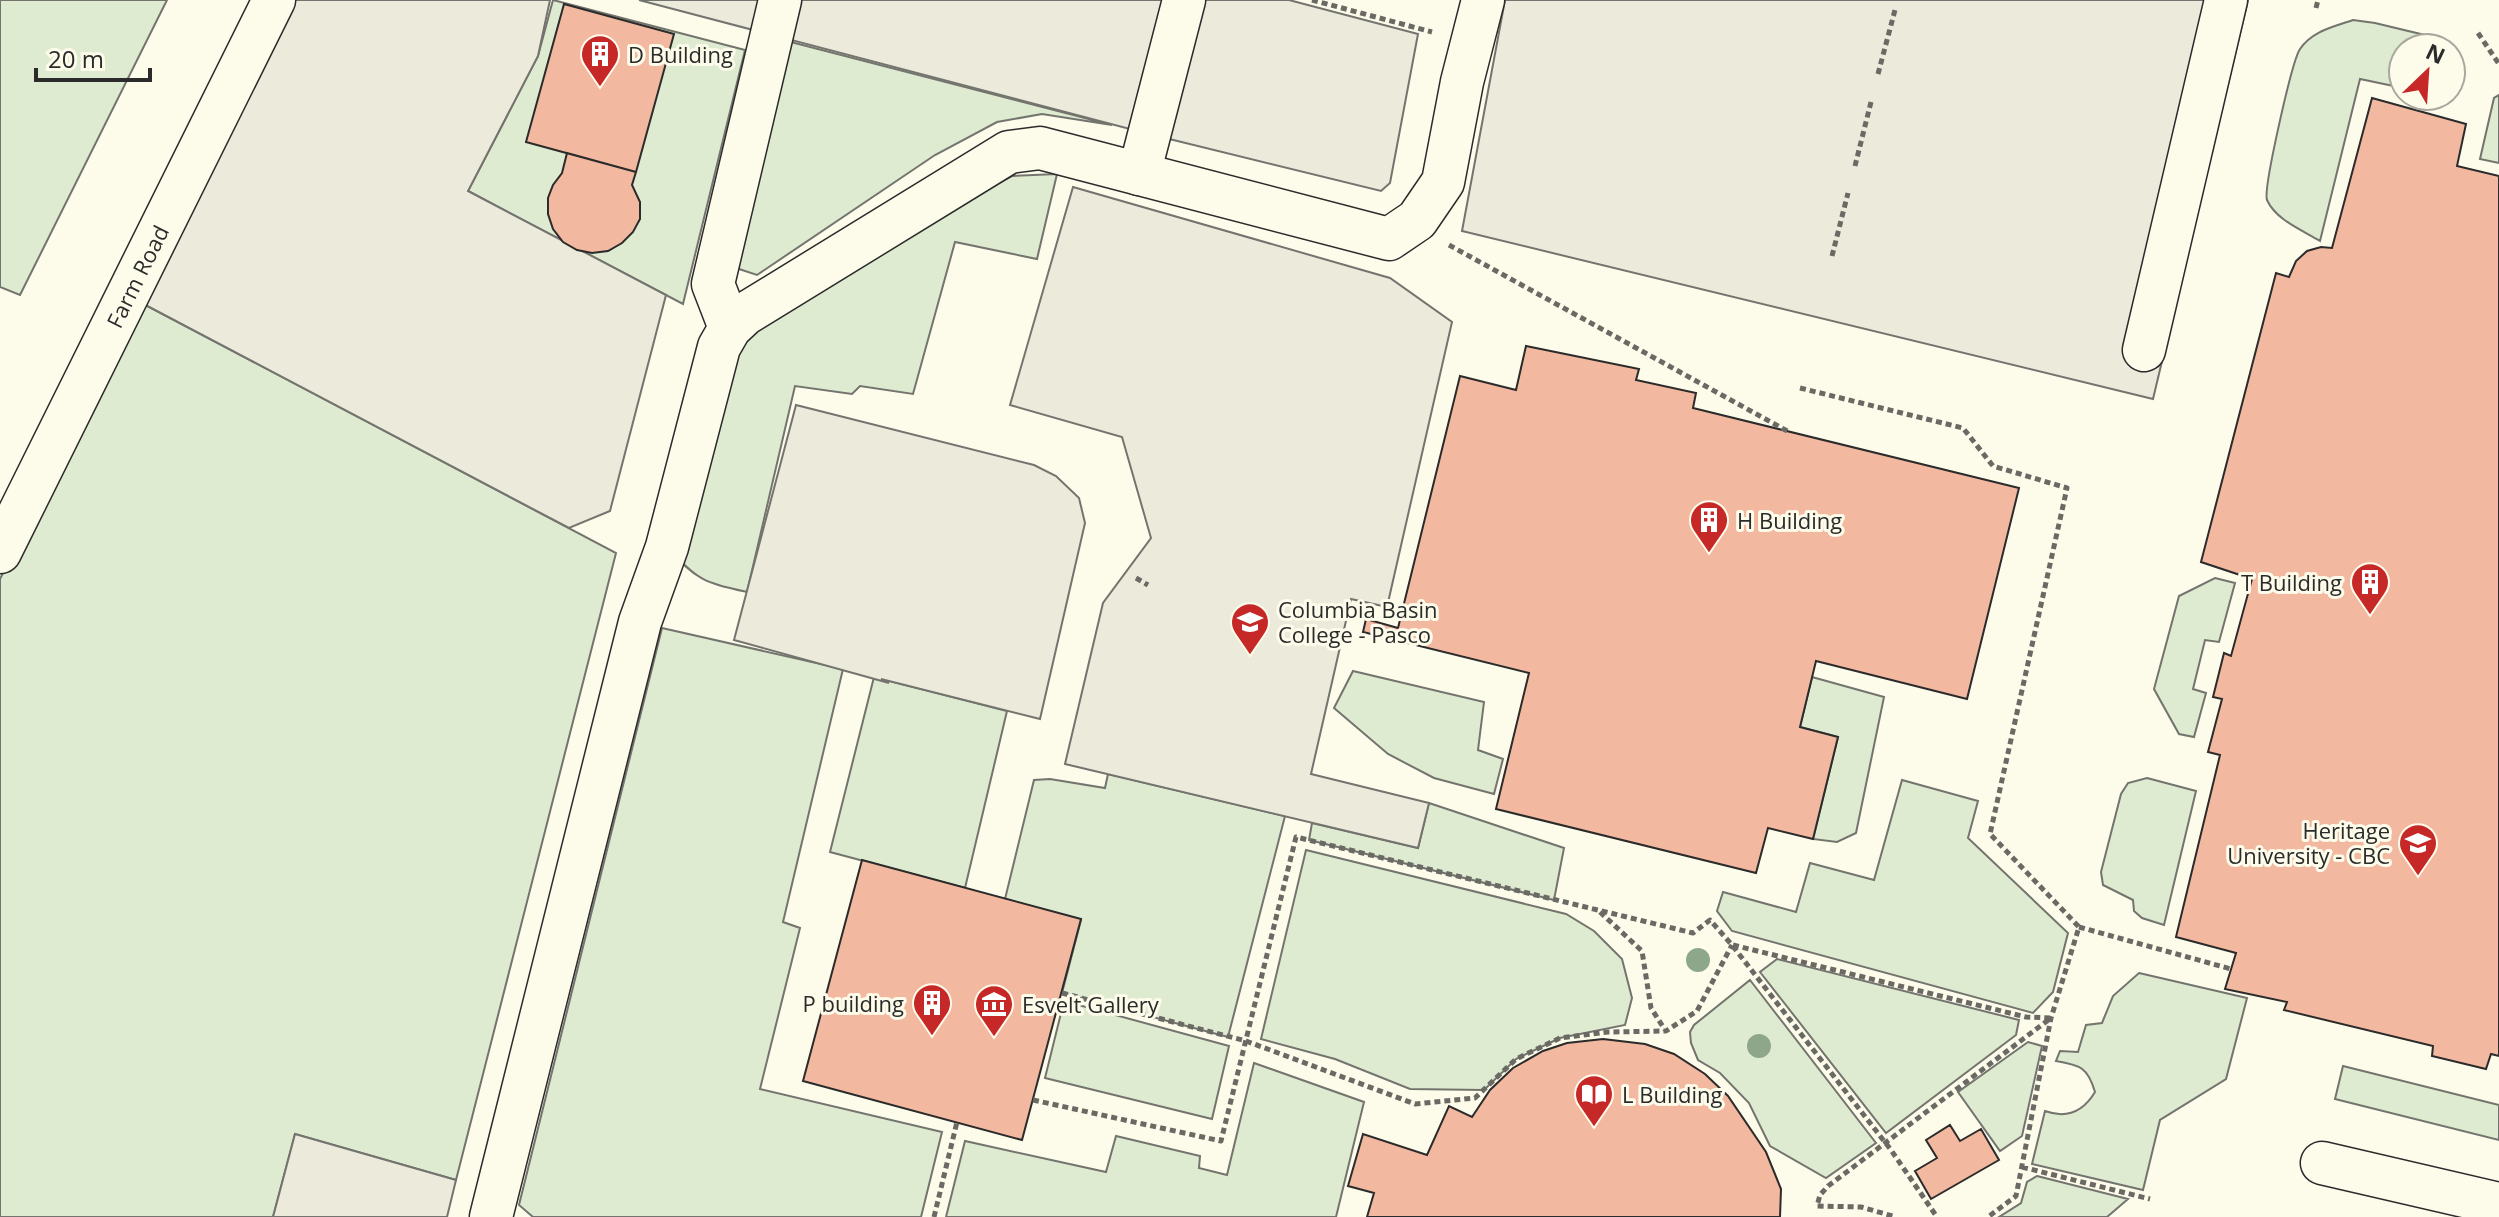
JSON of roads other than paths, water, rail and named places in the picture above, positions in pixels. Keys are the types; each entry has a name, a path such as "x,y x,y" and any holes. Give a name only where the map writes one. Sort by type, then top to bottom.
{"street":[{"name":"Farm Road","path":"0,552 274,0"},
{"path":"730,328 713,284 780,0"},
{"path":"1139,174 1184,0"},
{"path":"491,1217 640,622 667,547 719,347 730,328 745,314 1009,152 1040,148 1389,239 1417,220 1443,182 1462,82 1483,0"},
{"path":"2144,350 2226,0"},
{"path":"2322,1163 2499,1204"}],"place":[{"name":"D Building","path":"600,88"},
{"name":"H Building","path":"1709,554"},
{"name":"T Building","path":"2370,616"},
{"name":"Columbia Basin College - Pasco","path":"1250,656"},
{"name":"Heritage University - CBC","path":"2418,877"},
{"name":"P building","path":"932,1037"},
{"name":"Esvelt Gallery","path":"994,1038"},
{"name":"L Building","path":"1594,1128"}]}
